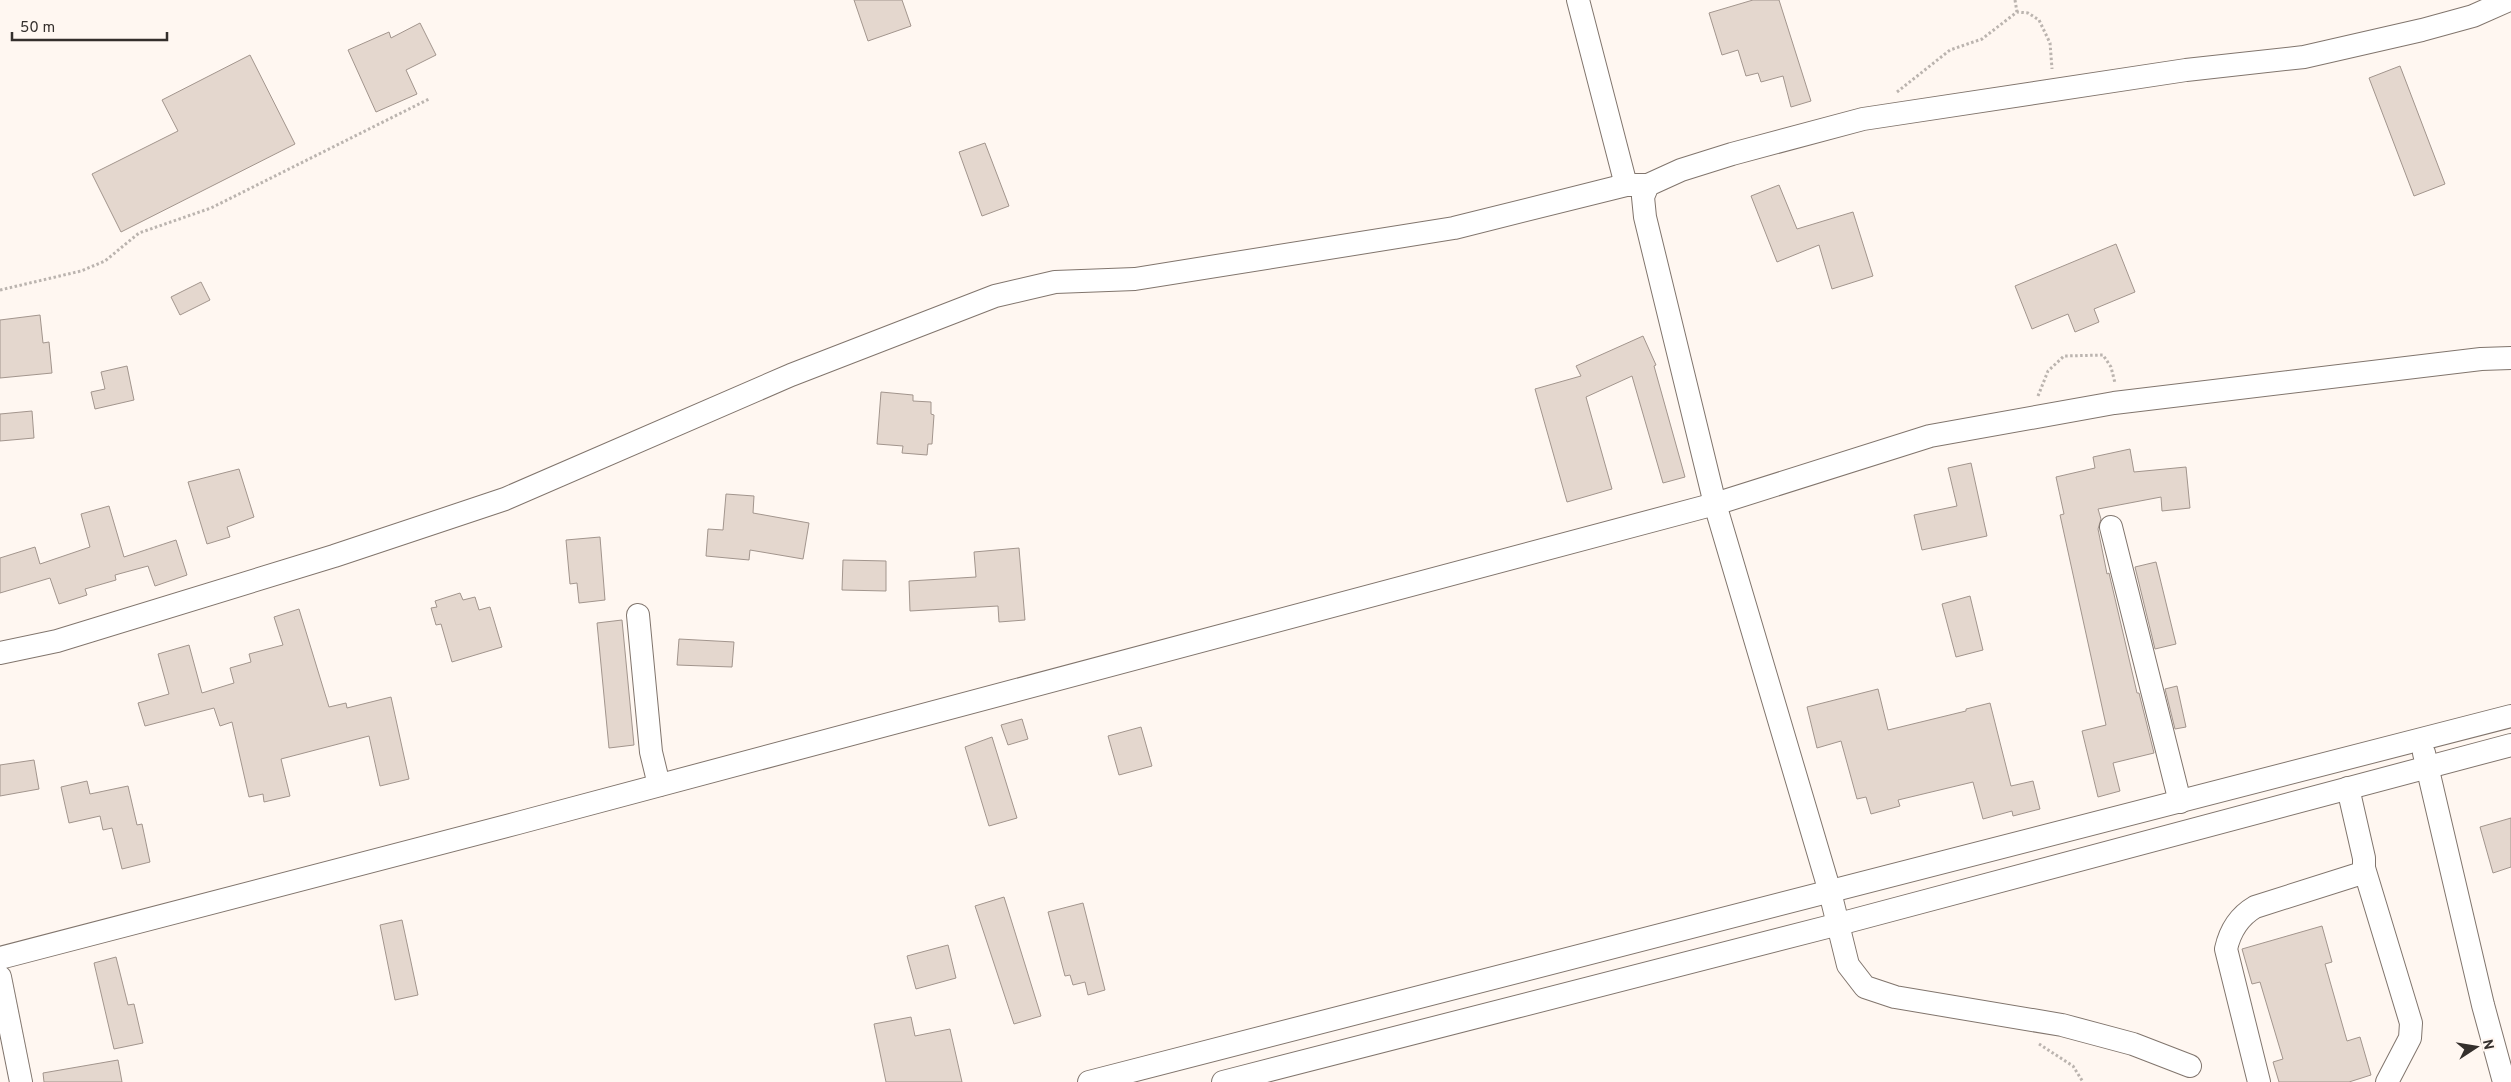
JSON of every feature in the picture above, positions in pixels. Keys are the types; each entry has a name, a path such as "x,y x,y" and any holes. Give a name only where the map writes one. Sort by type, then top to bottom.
{"street":[{"path":"1578,0 1626,186"},
{"path":"0,654 57,641 325,559 505,499 791,375 995,296 1055,282 1135,279 1454,228 1626,186 1648,185 1681,170 1732,154 1863,119 2186,70 2304,57 2422,30 2473,16 2509,0"},
{"path":"1648,185 1644,197 1644,217 1715,504 1830,892 1848,965 1865,987 1895,997 2062,1025 2133,1044 2190,1066"},
{"path":"0,958 1715,504 1930,436 2114,403 2481,359 2511,358"},
{"path":"2111,527 2180,802"},
{"path":"638,615 652,752 659,785"},
{"path":"1089,1082 2511,716"},
{"path":"2420,740 2483,1005 2504,1082"},
{"path":"1223,1082 1839,924 2511,745"},
{"path":"2348,788 2364,868 2410,1023 2410,1038 2387,1082"},
{"path":"2259,1082 2226,950 2228,938 2243,914 2255,907 2359,874 2364,868"},
{"path":"0,977 21,1082"}],"path":[{"path":"2016,0 2017,12"},
{"path":"1892,96 1950,50 1982,39 2017,12 2028,13 2039,20 2050,43 2052,67 2050,81 2042,92"},
{"path":"0,290 81,271 105,261 139,234 211,208 429,99"},
{"path":"2034,417 2040,388 2048,371 2064,356 2103,355 2111,367 2116,383 2114,403"},
{"path":"2035,1041 2073,1066 2083,1082"}],"building":[{"path":"854,0 902,0 911,26 868,41"},
{"path":"1753,0 1779,0 1811,101 1791,107 1783,76 1761,82 1758,73 1746,76 1738,50 1722,55 1709,13"},
{"path":"420,23 436,55 406,70 417,94 376,112 348,50 389,32 391,38"},
{"path":"250,55 295,144 121,232 92,174 178,131 162,100"},
{"path":"2400,66 2445,184 2414,196 2369,78"},
{"path":"985,143 1009,206 982,216 959,152"},
{"path":"1779,185 1797,229 1853,212 1873,276 1832,289 1819,245 1777,262 1751,196"},
{"path":"2116,244 2135,292 2094,309 2099,322 2075,332 2068,314 2032,329 2015,286"},
{"path":"201,282 210,300 180,315 171,297"},
{"path":"40,315 43,343 49,342 52,373 0,378 0,320"},
{"path":"1643,336 1656,365 1654,366 1685,477 1663,483 1632,376 1586,397 1612,489 1567,502 1535,389 1581,376 1576,366"},
{"path":"127,366 134,400 95,409 91,392 105,389 101,372"},
{"path":"881,392 913,395 913,401 931,402 931,414 934,415 932,444 928,444 927,455 902,453 903,446 877,444"},
{"path":"32,411 34,438 0,441 0,414"},
{"path":"2130,449 2134,472 2186,467 2190,508 2162,511 2161,497 2098,509 2101,519 2098,529 2107,574 2109,573 2137,693 2139,693 2154,753 2113,763 2120,791 2098,797 2082,731 2106,725 2060,515 2064,514 2056,477 2095,468 2093,457"},
{"path":"1971,463 1987,536 1922,550 1914,515 1957,506 1948,468"},
{"path":"239,469 254,517 227,527 230,537 207,544 188,482"},
{"path":"726,494 754,496 753,513 809,523 803,559 750,550 749,560 706,556 708,529 723,530"},
{"path":"109,506 124,557 176,540 187,575 155,586 148,566 115,575 116,580 85,589 87,595 59,604 50,578 0,593 0,558 35,547 40,564 90,547 81,514"},
{"path":"600,537 605,600 579,603 577,583 570,584 566,540"},
{"path":"1019,548 1025,620 999,622 998,606 910,611 909,581 976,577 974,552"},
{"path":"843,560 886,561 886,591 842,590"},
{"path":"2156,562 2176,644 2155,649 2135,567"},
{"path":"460,593 463,600 475,597 479,610 490,607 502,647 452,662 441,624 436,625 431,608 437,607 435,601"},
{"path":"1970,596 1983,650 1956,657 1942,604"},
{"path":"299,609 329,707 346,703 347,708 391,697 409,779 380,786 369,736 281,759 290,796 264,802 263,794 249,797 232,722 220,726 214,708 145,726 138,703 169,694 158,654 189,645 202,693 234,683 230,668 251,662 249,654 283,645 274,617"},
{"path":"622,620 634,745 609,748 597,623"},
{"path":"679,639 734,642 732,667 677,665"},
{"path":"2177,686 2186,727 2175,729 2165,689"},
{"path":"1878,689 1888,730 1966,711 1966,709 1990,703 2011,786 2033,781 2040,809 2013,816 2012,811 1983,819 1973,782 1898,800 1900,806 1871,814 1866,797 1857,799 1841,741 1817,748 1807,707"},
{"path":"1022,719 1028,739 1008,745 1001,725"},
{"path":"1141,727 1152,766 1119,775 1108,736"},
{"path":"992,737 1017,818 989,826 965,747"},
{"path":"34,760 39,789 0,796 0,765"},
{"path":"87,781 90,794 128,786 137,825 142,824 150,862 122,869 112,828 103,830 100,816 69,823 61,787"},
{"path":"2511,818 2511,867 2493,873 2480,827"},
{"path":"1004,897 1041,1016 1014,1024 975,906"},
{"path":"1083,903 1105,990 1088,995 1085,982 1073,985 1070,975 1065,976 1048,912"},
{"path":"402,920 418,995 395,1000 380,925"},
{"path":"2322,926 2332,962 2325,964 2347,1041 2360,1037 2371,1075 2349,1082 2279,1082 2273,1062 2283,1059 2260,982 2252,984 2242,949"},
{"path":"948,945 956,978 916,989 907,956"},
{"path":"116,957 128,1005 134,1004 143,1043 114,1049 94,963"},
{"path":"911,1017 915,1036 950,1029 962,1082 886,1082 874,1024"},
{"path":"118,1060 122,1082 44,1082 43,1073"}]}
